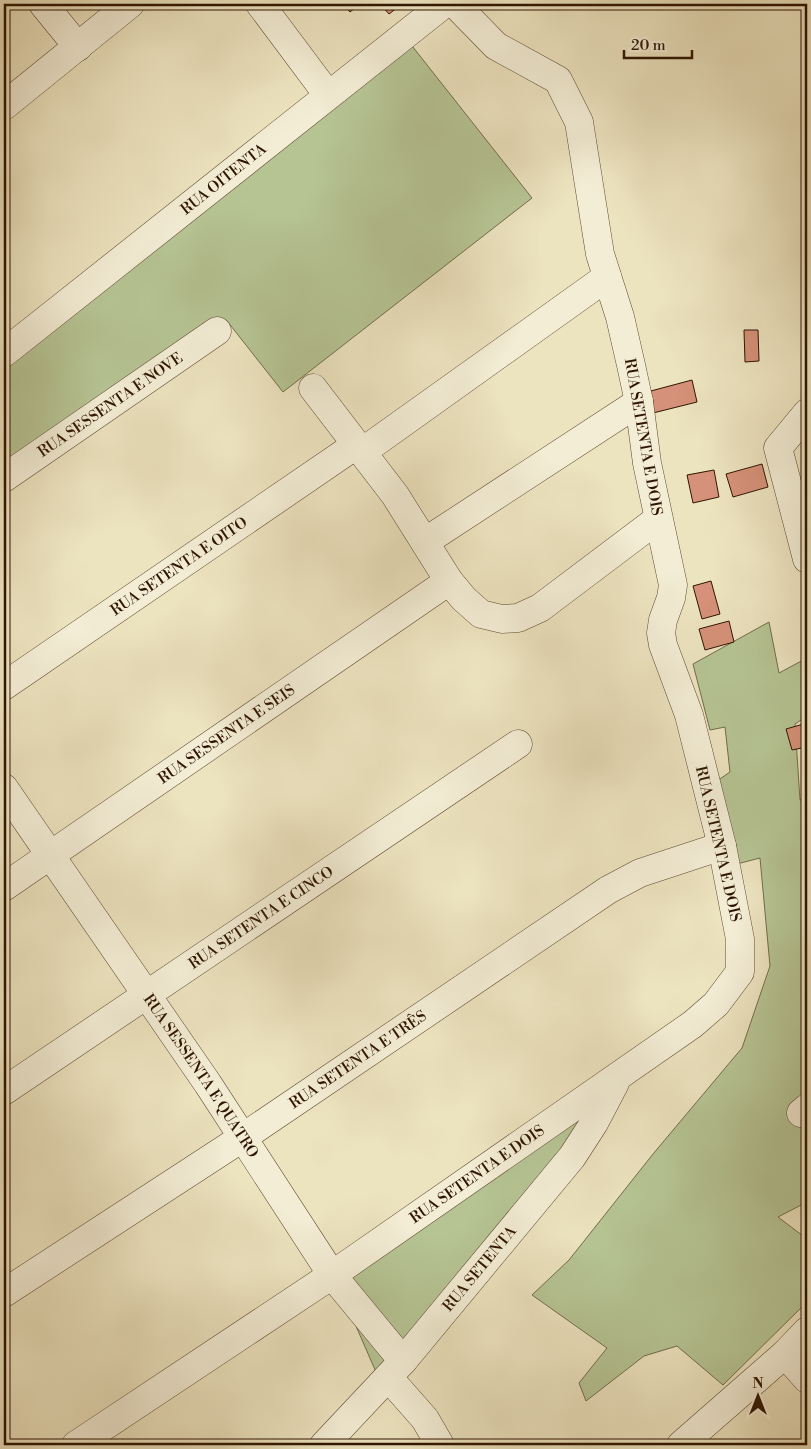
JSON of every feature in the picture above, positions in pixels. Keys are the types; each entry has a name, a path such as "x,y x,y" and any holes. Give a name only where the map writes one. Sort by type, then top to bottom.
{"street":[{"path":"43,4 78,47"},
{"path":"4,106 130,4"},
{"path":"260,4 328,94"},
{"name":"RUA OITENTA","path":"4,354 328,94 444,4"},
{"name":"RUA SETENTA E DOIS","path":"76,1445 332,1276 618,1078 693,1024 716,1004 740,972 740,939 722,846 689,715 663,646 662,626 673,585 647,463 639,402 620,317 600,254 579,122 558,80 543,70 496,46 455,4"},
{"name":"RUA SETENTA E OITO","path":"4,686 358,449 607,277"},
{"name":"RUA SESSENTA E NOVE","path":"4,478 217,331"},
{"path":"313,388 395,495 426,541 449,581 464,599 482,614 502,619 518,618 540,608 658,519"},
{"path":"426,541 639,402"},
{"path":"807,413 778,448 807,559"},
{"name":"RUA SESSENTA E SEIS","path":"4,887 449,581"},
{"name":"RUA SETENTA E CINCO","path":"4,1091 518,744"},
{"name":"RUA SESSENTA E QUATRO","path":"4,788 208,1084 332,1276 395,1369 440,1445"},
{"name":"RUA SETENTA E TRÊS","path":"4,1293 242,1138 608,890 640,873 722,846"},
{"name":"RUA SETENTA","path":"324,1445 395,1369 572,1157 594,1123 618,1078"},
{"path":"681,1445 784,1354 807,1331"},
{"path":"784,1354 807,1379"}],"green space":[{"path":"405,37 532,198 283,392 227,321 4,473 4,351"},
{"path":"769,622 779,673 807,658 807,716 795,724 800,800 807,798 807,1092 789,1111 807,1134 807,1202 778,1217 807,1239 807,1302 723,1385 677,1346 644,1356 586,1401 579,1383 607,1348 532,1295 569,1260 653,1154 742,1048 770,966 760,858 733,865 717,781 730,772 725,727 710,730 693,664"},
{"path":"567,1100 585,1133 376,1372 332,1271"}],"building":[{"path":"343,4 360,4 350,12"},
{"path":"380,4 402,4 389,14"},
{"path":"744,330 758,330 759,361 745,362"},
{"path":"692,380 697,402 653,413 647,392"},
{"path":"762,464 768,487 733,497 726,474"},
{"path":"714,470 719,497 693,503 687,475"},
{"path":"711,581 720,614 702,619 693,586"},
{"path":"729,621 734,642 705,650 699,629"},
{"path":"807,723 807,747 792,750 786,729"}]}
